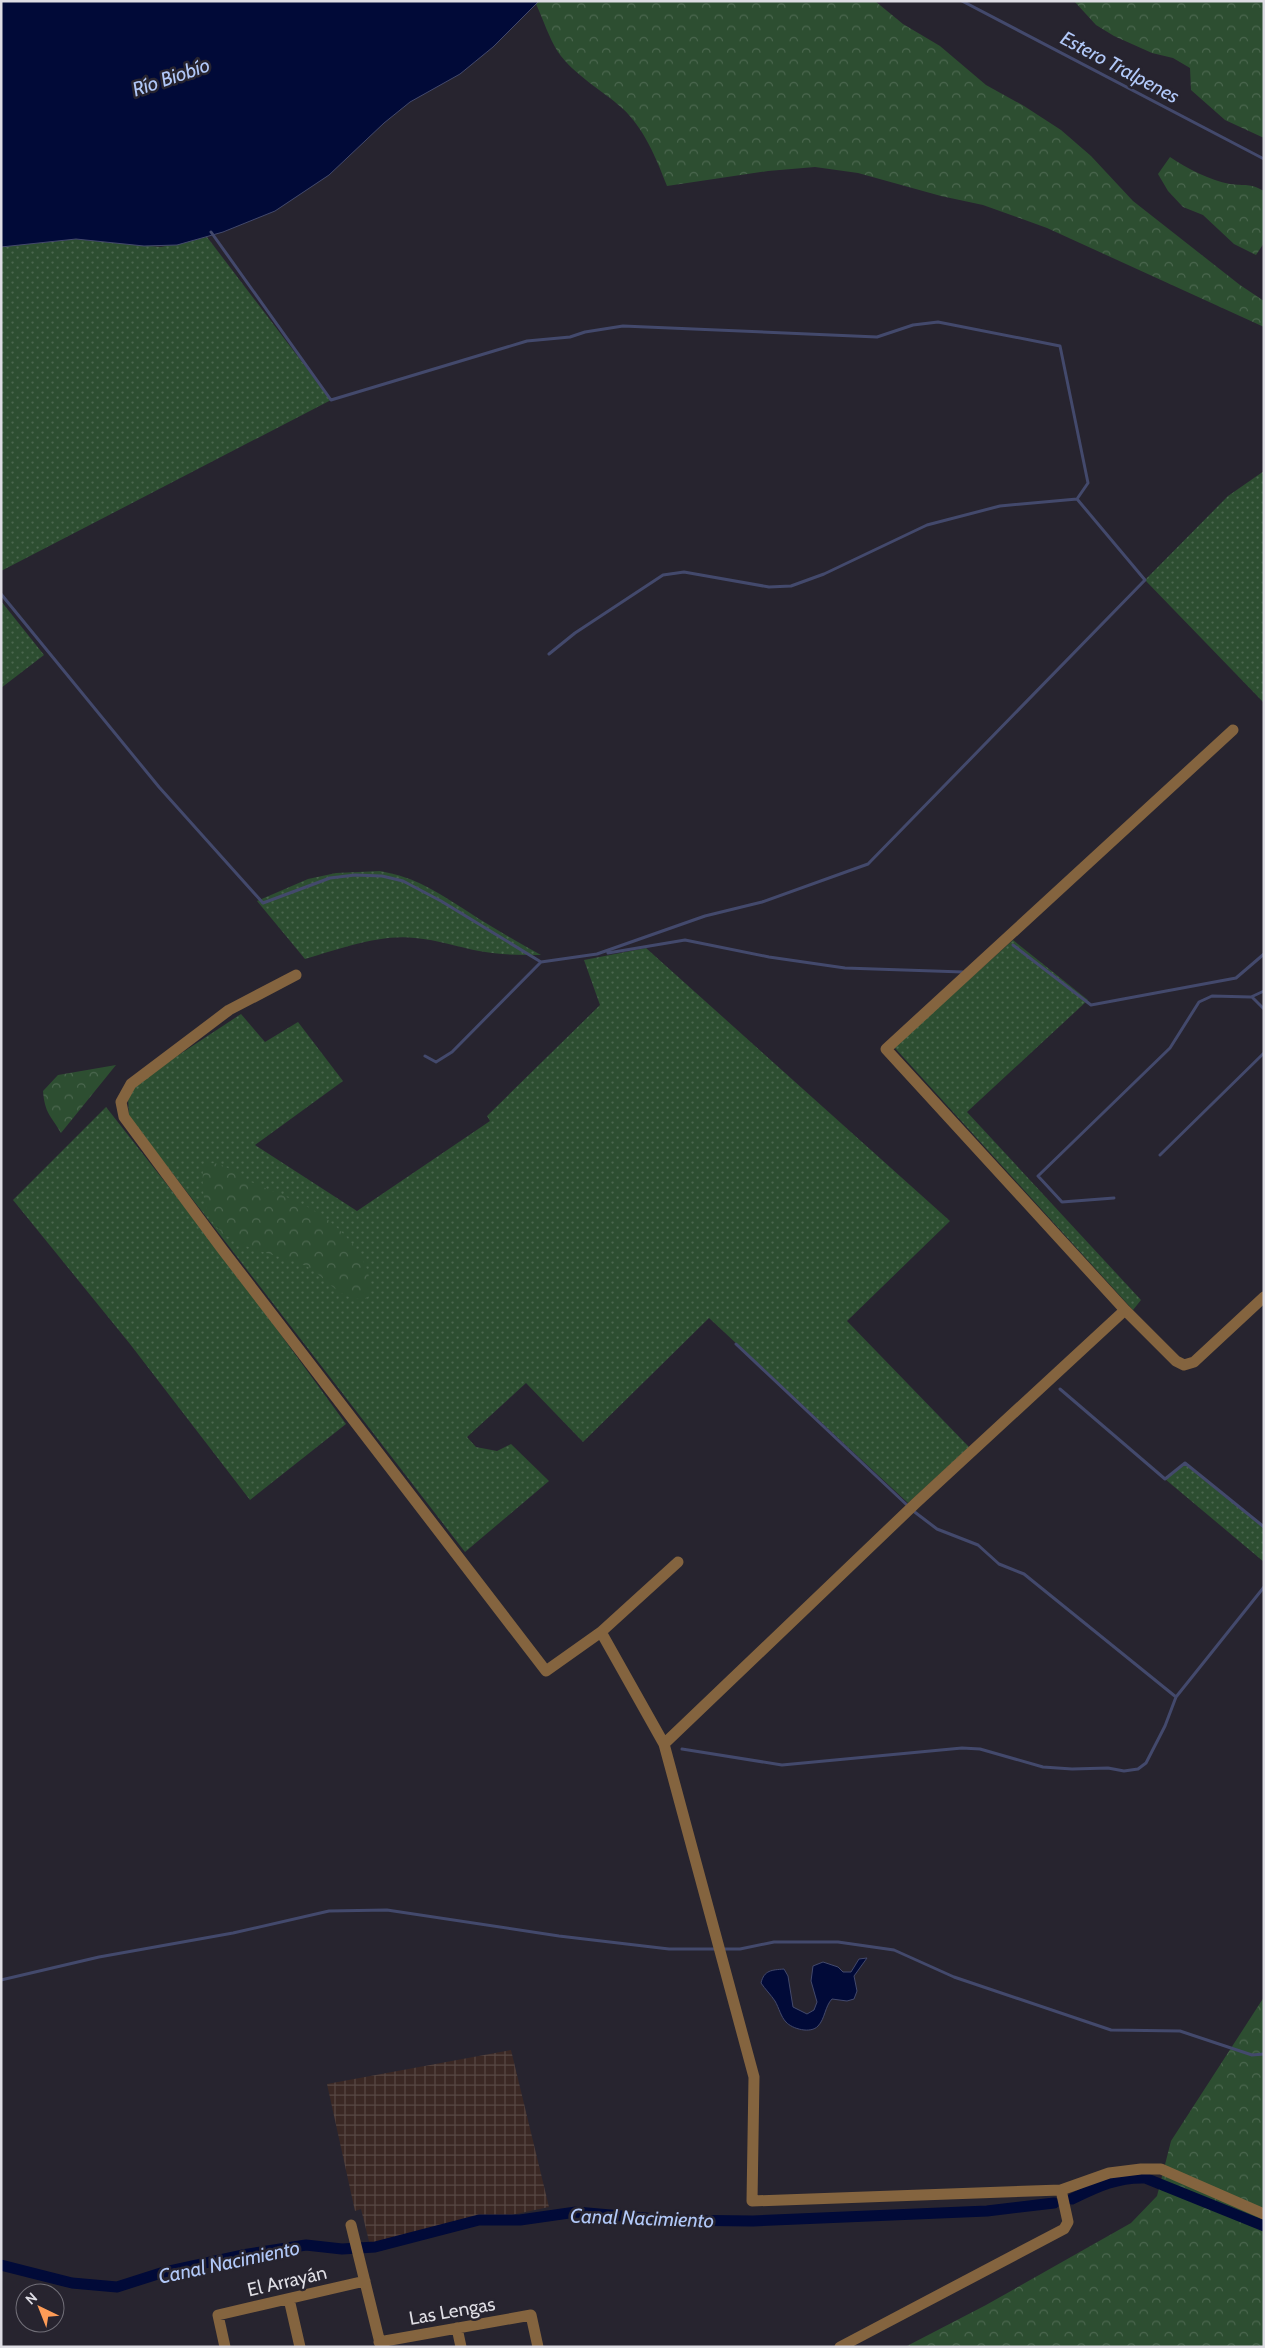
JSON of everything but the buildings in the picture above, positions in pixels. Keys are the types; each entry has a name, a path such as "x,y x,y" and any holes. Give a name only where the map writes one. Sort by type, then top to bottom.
{"street":[{"path":"1234,730 886,1049 1125,1310 1176,1360 1184,1364 1194,1362 1264,1297"},
{"path":"296,975 229,1010 131,1084 121,1102 124,1117 222,1249 546,1671 601,1632 678,1562"},
{"path":"664,1744 916,1504 1125,1310"},
{"path":"601,1632 664,1744 754,2077 752,2201 1061,2190 1109,2173 1141,2169 1161,2169 1264,2214"},
{"path":"840,2347 1064,2229 1068,2222 1061,2190"},
{"path":"351,2225 380,2344"},
{"name":"El Arrayán","path":"225,2347 218,2315 365,2281"},
{"path":"289,2299 300,2347"},
{"name":"Las Lengas","path":"380,2344 531,2315 538,2347"},
{"path":"457,2328 462,2347"}],"shaded area":[{"path":"511,2050 549,2207 370,2245 361,2209 355,2211 327,2084"}],"green space":[{"path":"539,1 875,1 903,24 940,46 986,85 1024,106 1061,130 1091,156 1133,201 1240,285 1264,301 1264,327 1047,228 983,205 941,196 858,173 815,167 768,171 667,186 649,144 630,116 572,68 558,52 536,4"},
{"path":"1074,1 1264,1 1264,138 1225,120 1191,90 1190,68 1173,58 1152,53 1114,36 1096,25"},
{"path":"1170,157 1191,170 1214,180 1251,186 1264,191 1264,243 1256,255 1234,244 1203,215 1183,207 1168,191 1158,174"},
{"path":"207,237 331,400 1,571 1,247 76,239 161,247"},
{"path":"1264,471 1264,703 1145,580 1228,496"},
{"path":"1,601 44,655 1,688"},
{"path":"380,871 405,877 426,886 541,955 479,951 432,940 401,937 360,943 305,959 257,901 308,879 336,873"},
{"path":"1013,940 1088,1000 967,1112 1141,1300 1133,1310 894,1047"},
{"path":"646,948 950,1221 847,1321 969,1447 908,1503 709,1318 583,1442 526,1383 467,1437 476,1447 497,1451 511,1444 549,1481 465,1552 129,1117 128,1097 139,1081 241,1014 265,1042 298,1022 343,1081 255,1145 357,1211 490,1121 487,1116 600,1005 584,960"},
{"path":"116,1065 61,1133 47,1109 43,1091 58,1075"},
{"path":"106,1107 224,1257 346,1424 250,1500 130,1344 13,1200"},
{"path":"210,1163 226,1167 251,1182 293,1200 327,1219 347,1238 363,1261 368,1273 370,1286 368,1298 358,1299 342,1294 306,1266 249,1247 224,1234 209,1215 205,1202 203,1169"},
{"path":"1185,1463 1264,1527 1264,1562 1165,1479"},
{"path":"1264,1997 1264,2347 905,2347 986,2305 1131,2223 1157,2196 1171,2141"}],"water":[{"name":"Río Biobío","path":"1,1 539,1 493,47 460,74 410,102 384,123 329,175 275,211 223,232 177,245 144,246 76,239 1,247"},
{"path":"867,1958 854,1976 857,1991 854,1999 847,2001 832,1999 818,2026 811,2030 789,2025 781,2015 775,2001 761,1983 766,1973 772,1970 784,1969 788,1976 793,2007 807,2014 814,2010 817,2002 811,1981 813,1966 823,1962 838,1967 843,1972 851,1972 859,1959"}],"waterway":[{"name":"Estero Tralpenes","path":"962,1 1264,159"},
{"path":"211,232 331,400 527,341 570,337 585,332 623,326 877,337 913,325 938,322 1060,346 1088,483 1077,499 1145,580 868,864 762,902 705,916 597,954"},
{"path":"549,654 575,633 663,575 684,572 769,587 791,586 824,574 927,525 1000,506 1077,499"},
{"path":"1,594 159,787 263,903 330,878 355,875 382,876 403,881 441,901 541,962 597,954"},
{"path":"608,953 685,940 769,957 845,968 963,972"},
{"path":"1013,945 1091,1005 1236,978 1264,954"},
{"path":"425,1056 436,1062 452,1052 541,962"},
{"path":"1114,1198 1062,1202 1038,1176 1170,1048 1199,1002 1212,996 1251,997 1264,991"},
{"path":"1252,997 1264,1009"},
{"path":"1160,1155 1264,1053"},
{"path":"736,1344 908,1506"},
{"path":"1060,1389 1165,1479 1185,1463 1264,1527"},
{"path":"912,1510 937,1529 978,1545 999,1564 1024,1574 1176,1697 1264,1587"},
{"path":"682,1749 782,1765 962,1748 980,1749 1043,1767 1072,1769 1108,1768 1124,1771 1138,1769 1146,1763 1165,1726 1176,1697"},
{"path":"1,1980 99,1957 233,1933 329,1911 387,1910 559,1936 669,1949 740,1949 774,1942 838,1942 894,1950 954,1977 1111,2030 1180,2031 1252,2055 1264,2054"},
{"name":"Canal Nacimiento","path":"1072,2199 1116,2181 1145,2178 1264,2226"},
{"name":"Canal Nacimiento","path":"1,2265 72,2283 117,2287 164,2272 242,2255 306,2245 342,2249 375,2247 479,2220 520,2220 576,2212 668,2220 753,2221 987,2211 1054,2203"}]}
